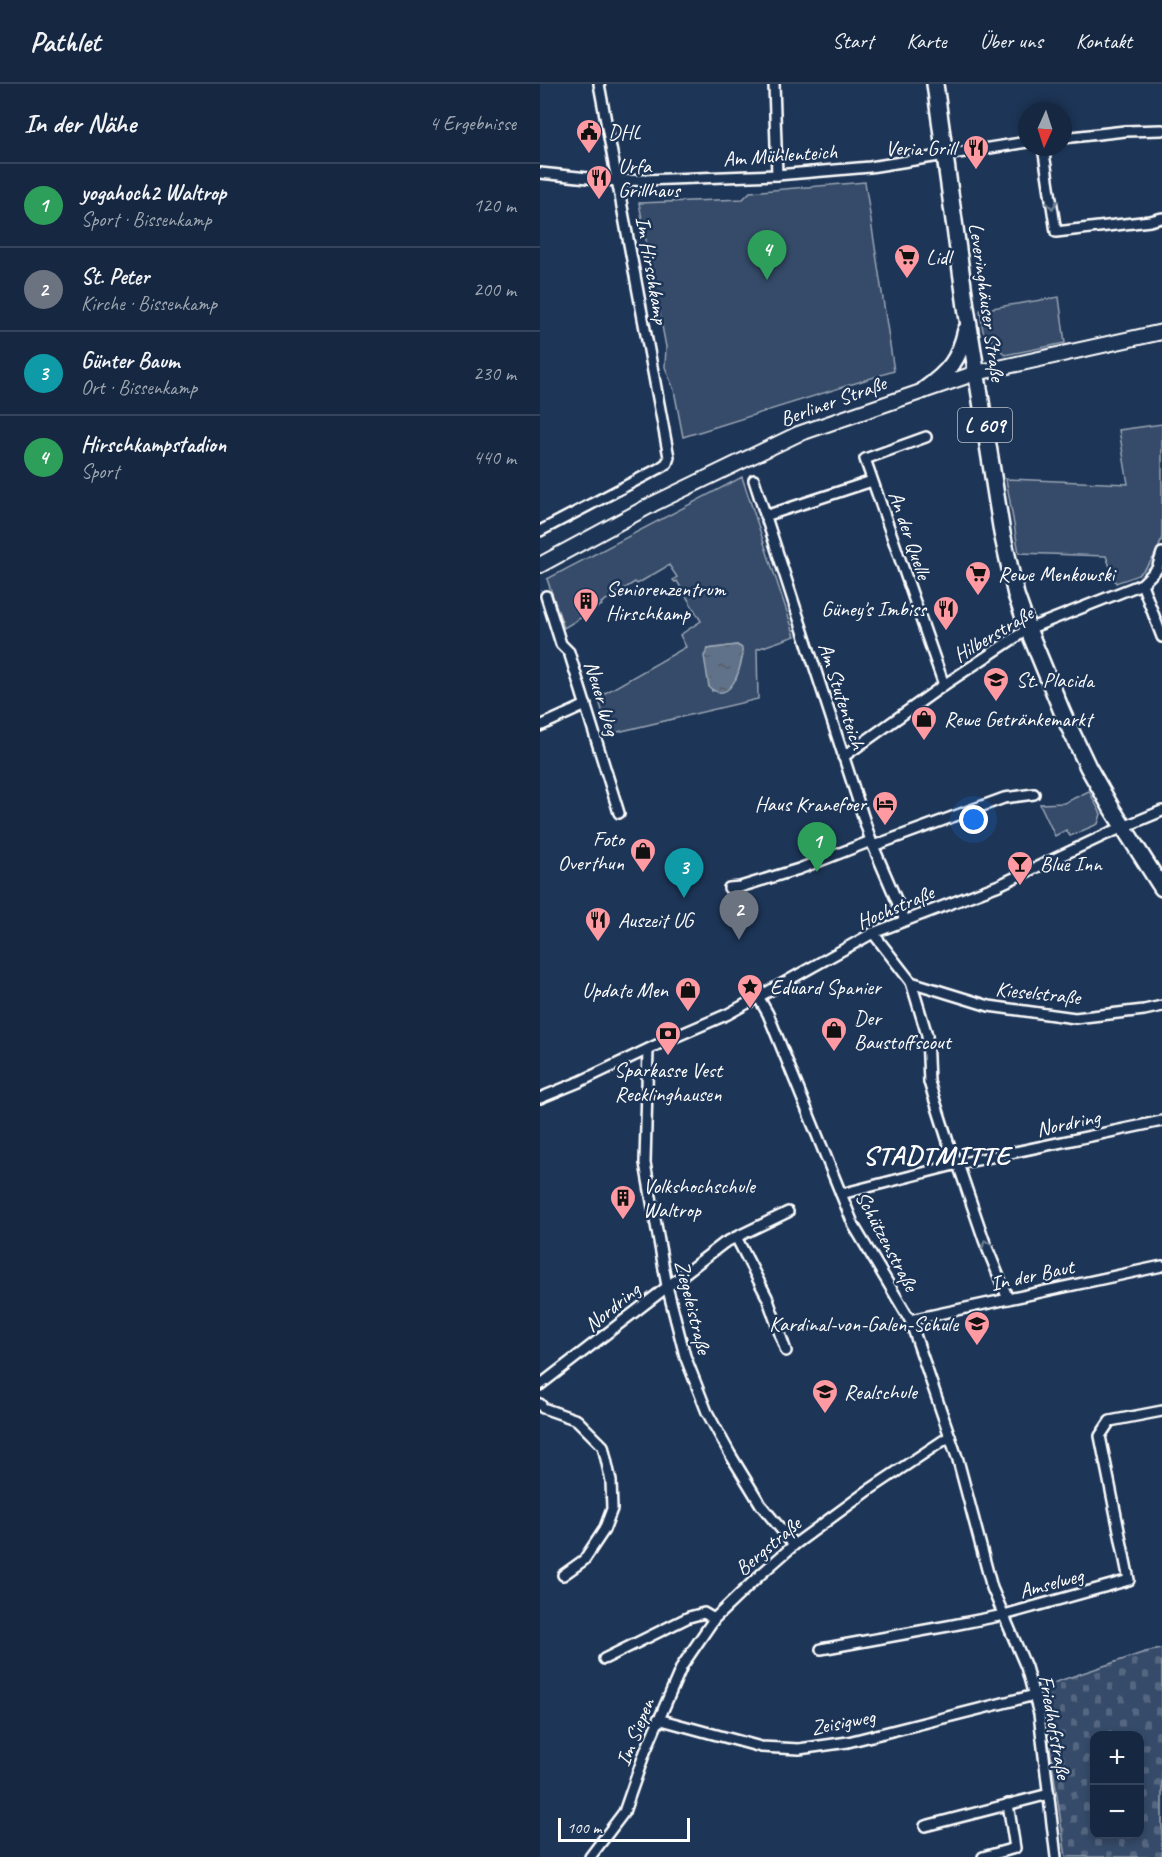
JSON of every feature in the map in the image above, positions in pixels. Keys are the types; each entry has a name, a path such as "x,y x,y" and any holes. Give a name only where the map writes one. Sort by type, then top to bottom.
{"main road":[{"name":"Leveringhäuser Straße","path":"935,84 968,321 1002,533 1016,595 1028,629"},
{"path":"924,390 943,376 954,363 963,345 968,321"},
{"name":"Berliner Straße","path":"540,565 653,504 798,434 976,373 1162,332"},
{"name":"L 609","path":"1028,629 1077,746 1123,827 1162,888"}],"street":[{"name":"Im Hirschkamp","path":"540,531 660,468 667,463 669,452 599,84"},
{"path":"774,84 777,175"},
{"path":"1072,137 1125,131 1162,130"},
{"name":"Am Mühlenteich","path":"540,173 617,181 777,175 870,167 1018,143"},
{"path":"1044,156 1056,232 1162,218"},
{"name":"An der Quelle","path":"926,437 865,459 944,685"},
{"name":"Am Stutenteich","path":"754,480 872,844 905,920"},
{"path":"765,516 872,481"},
{"path":"1162,553 1157,569 1142,584 1162,637"},
{"name":"Hilberstraße","path":"843,757 1028,629 1142,584"},
{"name":"Neuer Weg","path":"546,596 561,644 569,652 619,813"},
{"path":"540,726 586,705"},
{"path":"729,888 740,887 799,869 1004,798 1034,794"},
{"name":"Hochstraße","path":"540,1098 729,1014 873,933 999,885 1162,811"},
{"path":"873,933 912,982 927,1035 929,1082 951,1151 958,1164 984,1240 1008,1299"},
{"name":"Kieselstraße","path":"912,982 989,1006 1075,1018 1162,1006"},
{"name":"Schützenstraße","path":"759,998 768,1014 854,1226 910,1320 950,1436"},
{"name":"Ziegeleistraße","path":"648,1050 645,1163 667,1286 685,1356 707,1412 730,1454 761,1505 794,1545"},
{"name":"Nordring","path":"841,1194 958,1164 1162,1121"},
{"name":"Nordring","path":"540,1385 724,1242 788,1212"},
{"path":"736,1237 767,1297 786,1351"},
{"name":"In der Baut","path":"910,1320 1162,1266"},
{"path":"540,1404 543,1408 577,1420 603,1446 611,1481 612,1509 604,1530 584,1560 563,1575"},
{"name":"Amselweg","path":"821,1649 1004,1615 1129,1580 1100,1436 1110,1421 1162,1411"},
{"name":"Bergstraße","path":"714,1619 794,1545 868,1490 950,1436"},
{"name":"Friedhofstraße","path":"950,1436 992,1588 1026,1666 1035,1695 1056,1857"},
{"path":"604,1659 689,1617 704,1613 714,1619"},
{"name":"Im Siepen","path":"590,1857 624,1812 658,1719 682,1666 714,1619"},
{"name":"Zeisigweg","path":"658,1719 761,1747 799,1749 848,1742 1035,1695"},
{"path":"925,1826 1049,1794"},
{"path":"983,1857 1016,1853 1008,1804"}],"green space":[{"path":"865,182 894,371 683,437 674,390 665,367 666,347 639,203 743,199 750,192"},
{"path":"1059,297 1065,343 1005,355 983,331 980,310"},
{"path":"1162,424 1162,537 1156,552 1143,570 1137,575 1116,583 1106,556 1019,553 1006,479 1128,484 1119,430"},
{"path":"742,477 795,636 757,649 758,699 609,734 598,697 686,647 680,635 701,621 677,581 673,580 677,577 669,565 637,584 635,582 564,628 547,579","holes":["737,645 743,655 736,679 712,691 708,649"]},
{"path":"1089,791 1101,814 1098,824 1070,836 1066,830 1055,836 1040,804 1064,803"},
{"path":"1162,1649 1162,1857 1066,1857 1041,1687 1145,1652"}],"water":[{"path":"737,645 742,648 738,673 730,688 724,692 717,692 709,687 704,656 708,649"}],"place":[{"name":"DHL","path":"589,155"},
{"name":"Veria Grill","path":"976,171"},
{"name":"Urfa Grillhaus","path":"599,201"},
{"name":"Hirschkampstadion","path":"767,280"},
{"name":"Lidl","path":"907,280"},
{"name":"Rewe Menkowski","path":"978,597"},
{"name":"Seniorenzentrum Hirschkamp","path":"586,624"},
{"name":"Güney's Imbiss","path":"946,632"},
{"name":"St. Placida","path":"996,703"},
{"name":"Rewe Getränkemarkt","path":"924,742"},
{"name":"Haus Kranefoer","path":"885,827"},
{"name":"yogahoch2 Waltrop","path":"817,872"},
{"name":"Foto Overthun","path":"643,874"},
{"name":"Blue Inn","path":"1020,887"},
{"name":"Günter Baum","path":"684,898"},
{"name":"St. Peter","path":"739,940"},
{"name":"Auszeit UG","path":"598,943"},
{"name":"Eduard Spanier","path":"750,1010"},
{"name":"Update Men","path":"688,1013"},
{"name":"Der Baustoffscout","path":"834,1053"},
{"name":"Sparkasse Vest Recklinghausen","path":"668,1057"},
{"name":"Volkshochschule Waltrop","path":"623,1221"},
{"name":"Kardinal-von-Galen-Schule","path":"977,1347"},
{"name":"Realschule","path":"825,1415"}],"district":[{"name":"STADTMITTE","path":"937,1155"}]}
